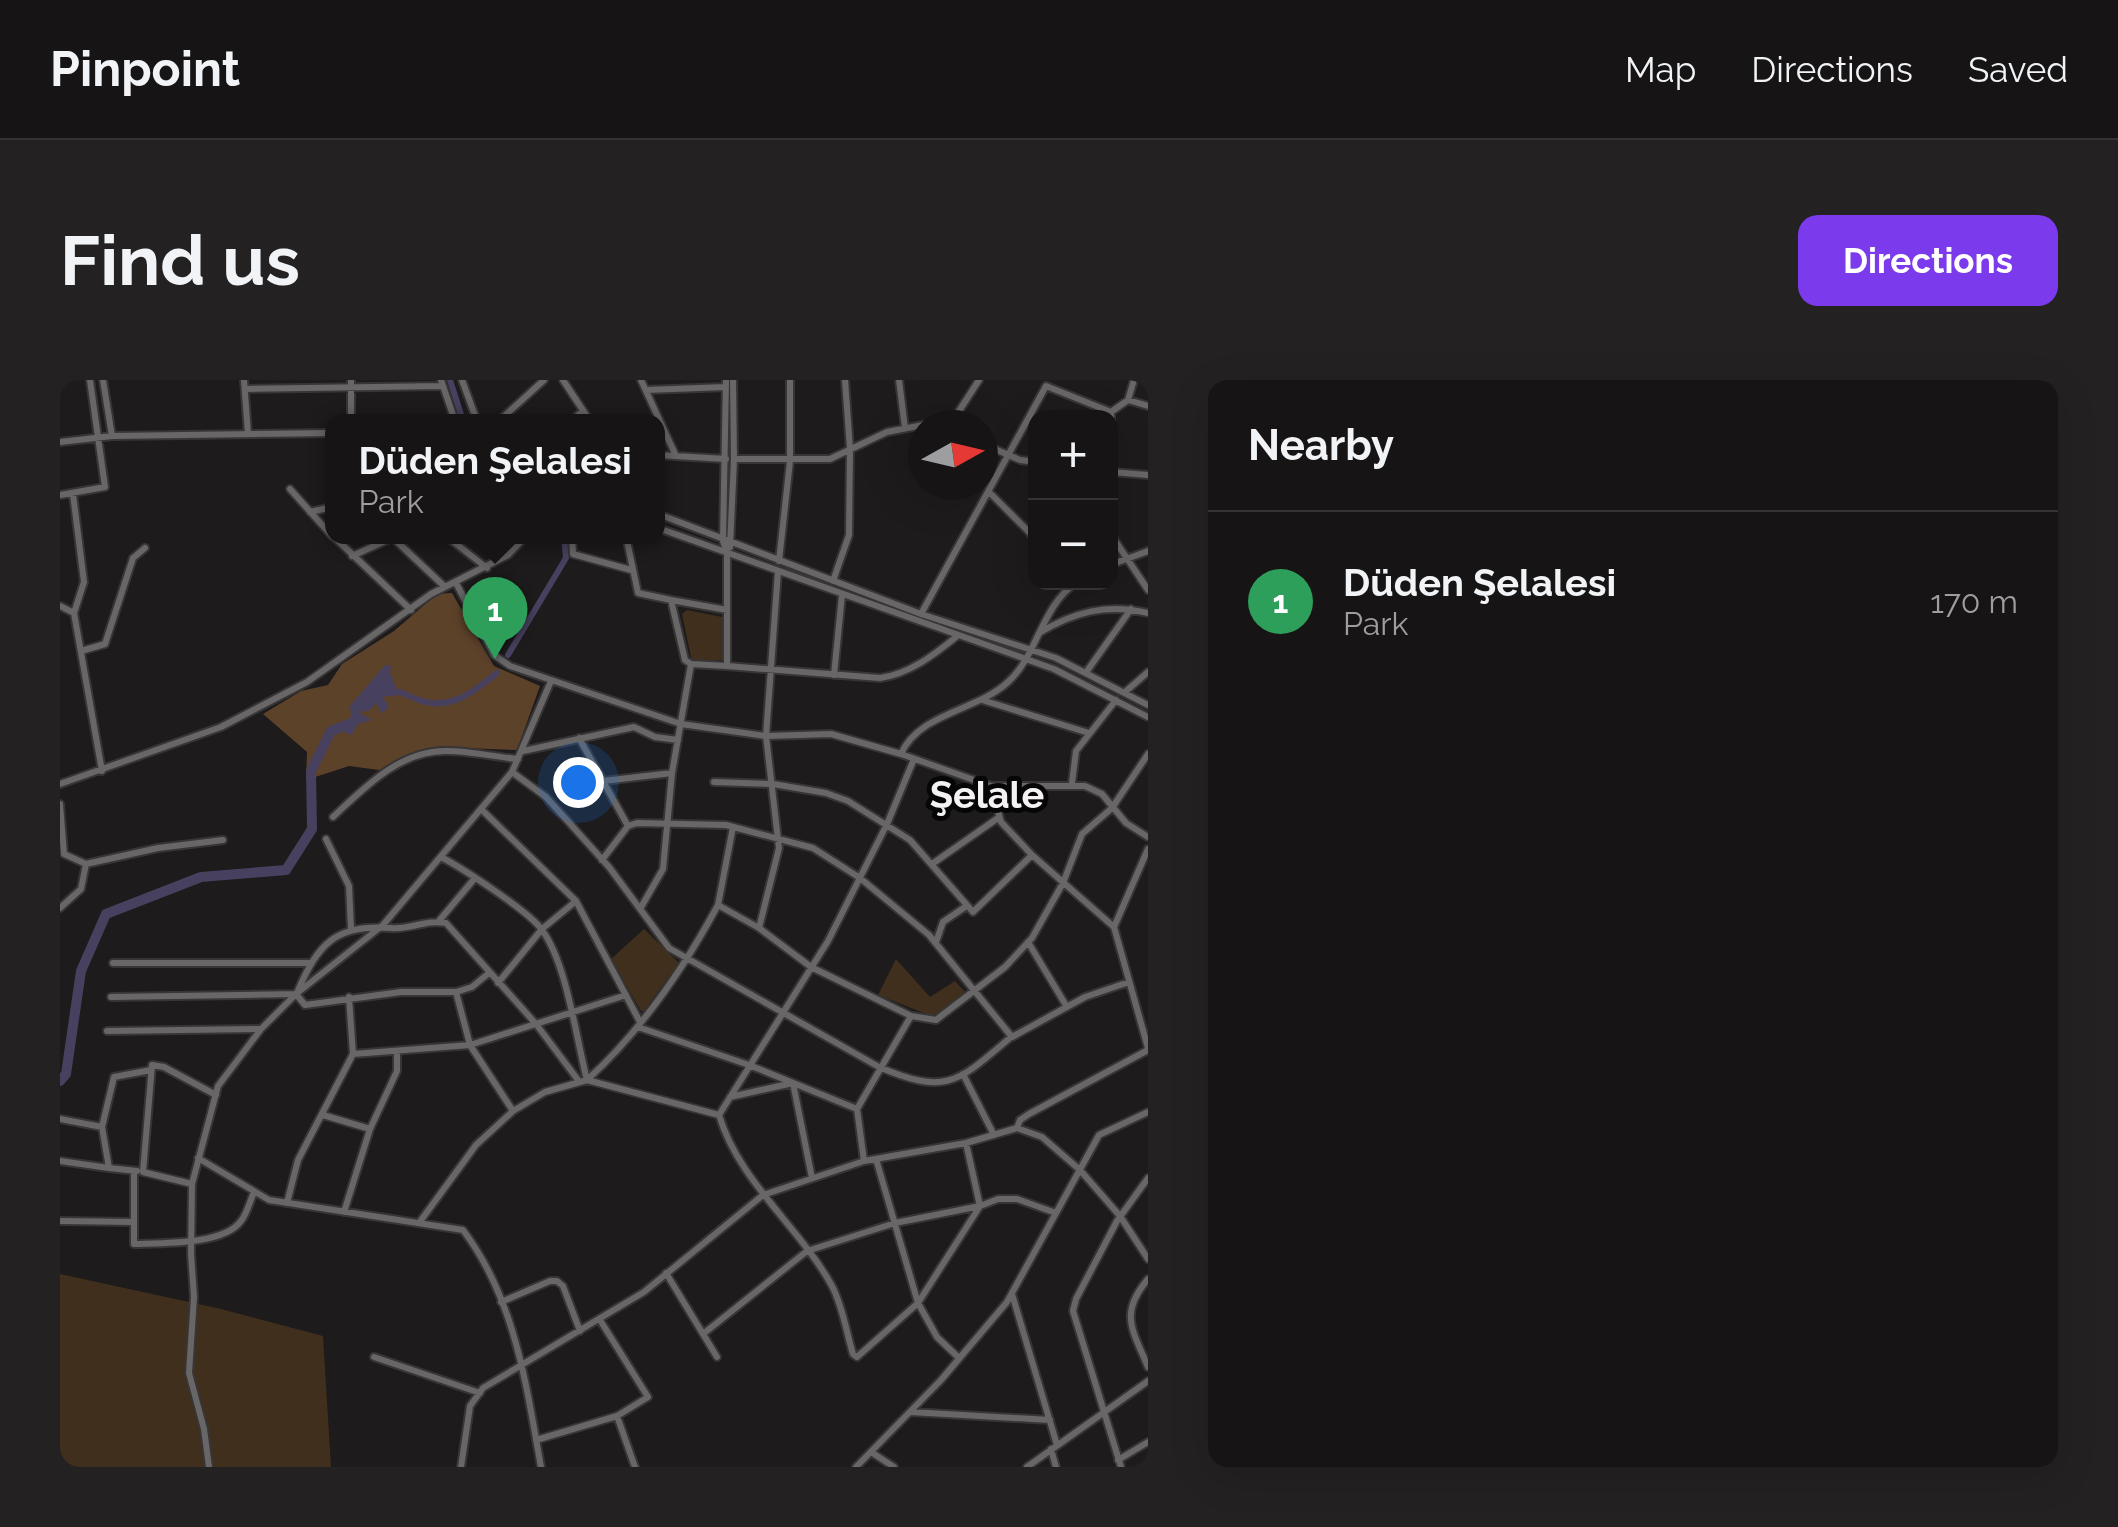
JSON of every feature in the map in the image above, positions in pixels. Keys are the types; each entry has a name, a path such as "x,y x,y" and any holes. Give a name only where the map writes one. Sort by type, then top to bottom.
{"street":[{"path":"60,496 104,487 90,380"},
{"path":"103,380 112,436"},
{"path":"462,380 474,414"},
{"path":"508,414 544,380"},
{"path":"576,380 565,383 585,414"},
{"path":"641,380 657,414"},
{"path":"727,666 733,380"},
{"path":"779,561 790,461 790,380"},
{"path":"833,581 849,535 850,449 845,380"},
{"path":"899,380 905,428"},
{"path":"960,410 979,380"},
{"path":"1113,410 1128,400 1134,380"},
{"path":"351,383 351,414"},
{"path":"248,434 244,385 442,383 452,414"},
{"path":"998,476 1047,383 1106,410"},
{"path":"646,390 726,384 730,459"},
{"path":"1128,400 1148,407"},
{"path":"580,414 583,411"},
{"path":"665,455 790,461 830,458 887,432 908,428"},
{"path":"665,432 676,456"},
{"path":"60,442 112,436 325,433"},
{"path":"998,450 1028,460"},
{"path":"1118,473 1148,476"},
{"path":"290,489 325,528"},
{"path":"72,494 84,582 74,613 102,770"},
{"path":"922,614 985,500"},
{"path":"997,500 1027,530"},
{"path":"309,512 325,509"},
{"path":"665,517 922,614 1087,671 1148,705"},
{"path":"665,531 1067,674 1148,717"},
{"path":"341,544 411,610"},
{"path":"352,556 378,544"},
{"path":"400,544 446,587"},
{"path":"456,544 487,568"},
{"path":"60,784 237,719 307,682 446,587 508,556 519,544"},
{"path":"572,544 573,554 631,570"},
{"path":"627,544 638,593 727,610"},
{"path":"1118,544 1148,590"},
{"path":"81,651 105,644 134,558 144,548"},
{"path":"1118,562 1148,551"},
{"path":"759,928 778,836 766,736 778,571"},
{"path":"456,583 494,655 510,666 681,724 766,736 831,734 991,786 1072,784 1095,790 1134,829 1148,837"},
{"path":"901,754 920,730 1005,686 1065,590"},
{"path":"834,675 842,594"},
{"path":"671,600 685,660 691,664 894,676 931,657 957,636"},
{"path":"60,606 74,613"},
{"path":"1038,633 1069,616 1100,608 1148,612"},
{"path":"1087,671 1131,609"},
{"path":"640,909 660,878 672,773 691,664"},
{"path":"1125,692 1148,672"},
{"path":"209,1467 204,1428 189,1373 194,1296 192,1184 218,1086 261,1029 296,994 383,925 512,772 551,681"},
{"path":"982,700 1089,734"},
{"path":"1072,784 1076,751 1116,700"},
{"path":"333,818 379,774 416,757 444,751 520,755 634,728 655,737 678,740"},
{"path":"579,738 628,826"},
{"path":"718,905 759,928 811,967 911,1016 936,1020 1005,967 1028,942 1063,883 1082,834 1112,808 1148,754"},
{"path":"914,759 860,878 811,967 719,1115 725,1134 763,1194 830,1282 841,1304 853,1354 857,1356 918,1303 980,1206 966,1143"},
{"path":"512,772 546,797 602,860 668,948 880,1068 912,1081 942,1084 1067,1006 1130,982"},
{"path":"603,781 672,773"},
{"path":"714,782 773,784 848,801 910,840 973,912 1032,854"},
{"path":"991,786 998,818 1114,927 1148,1049 1028,1114 1020,1120 1018,1128"},
{"path":"60,804 64,854 86,864 158,848 222,840"},
{"path":"481,809 576,900 639,1024 857,1109"},
{"path":"932,864 998,818"},
{"path":"602,860 628,826 637,823 733,827 813,848 860,878 936,942 1012,1037"},
{"path":"419,1223 476,1145 513,1111 546,1092 583,1080 639,1024 718,905 733,827"},
{"path":"326,839 349,886 352,929"},
{"path":"1114,927 1148,848"},
{"path":"440,857 475,878 542,929 572,1014 583,1080"},
{"path":"60,908 81,889 86,864"},
{"path":"438,922 475,878"},
{"path":"498,982 542,929 576,900"},
{"path":"936,942 943,922 965,907"},
{"path":"296,994 310,963 325,943 352,929 438,922 454,929 583,1080 719,1115"},
{"path":"1028,942 1067,1006"},
{"path":"113,963 310,963"},
{"path":"296,994 305,1005 401,992 456,992 472,987 489,973"},
{"path":"456,992 458,1013 470,1046 513,1111"},
{"path":"111,996 296,994"},
{"path":"353,1054 470,1046 626,995"},
{"path":"286,1203 298,1160 353,1054 349,997"},
{"path":"864,1161 857,1109 911,1016"},
{"path":"107,1031 261,1029"},
{"path":"344,1212 370,1129 396,1071 398,1051"},
{"path":"216,1095 152,1064 134,1244 225,1235 241,1222 254,1192"},
{"path":"110,1168 102,1127 114,1077 152,1070"},
{"path":"963,1074 994,1135"},
{"path":"730,1097 794,1083"},
{"path":"794,1083 812,1178"},
{"path":"856,1467 959,1358 1012,1292 1099,1135 1148,1112"},
{"path":"324,1115 370,1129"},
{"path":"60,1119 102,1127"},
{"path":"461,1467 470,1406 480,1393 524,1362 644,1292 763,1194 864,1161 966,1143 1018,1128 1042,1137 1080,1170 1120,1216 1148,1260"},
{"path":"198,1158 268,1200 463,1230 486,1260 524,1362 541,1467"},
{"path":"876,1159 918,1303 937,1337 959,1358"},
{"path":"60,1160 192,1184"},
{"path":"1148,1178 1120,1216 1073,1311 1120,1463 1148,1442"},
{"path":"704,1334 807,1252 895,1224 998,1200 1017,1199 1056,1213"},
{"path":"60,1220 134,1222"},
{"path":"666,1273 717,1357"},
{"path":"1148,1279 1134,1294 1130,1308 1132,1328 1148,1366"},
{"path":"501,1302 550,1280 557,1281 563,1286 580,1331"},
{"path":"1012,1292 1050,1420 1056,1467"},
{"path":"536,1440 617,1416 648,1397 600,1320"},
{"path":"374,1357 480,1393"},
{"path":"1027,1467 1148,1381"},
{"path":"910,1412 1050,1420"},
{"path":"617,1416 635,1467"},
{"path":"871,1452 894,1467"}],"shaded area":[{"path":"452,593 494,666 540,686 517,750 435,747 379,770 349,766 306,780 307,752 263,714 301,691 328,685 342,664 394,631 437,594"},
{"path":"687,610 722,617 722,660 692,662 682,614"},
{"path":"385,665 391,666 398,692 380,694 387,710 380,713 377,703 367,712 363,710 360,713 372,720 357,724 352,735 345,733 344,724 351,719 350,706"},
{"path":"644,929 679,963 641,1011 611,959"},
{"path":"896,959 930,997 955,981 966,993 934,1017 878,995"},
{"path":"60,1274 323,1336 331,1467 60,1467"}],"waterway":[{"path":"450,380 461,414"},
{"path":"508,655 566,558 565,544"},
{"path":"414,698 438,703 458,699 497,673"},
{"path":"371,695 400,692 409,696"},
{"path":"60,1081 66,1074 81,971 106,914 201,877 286,870 312,829 311,771 331,731 354,722"}],"place":[{"name":"Düden Şelalesi","path":"495,659"}],"district":[{"name":"Şelale","path":"987,794"}]}
